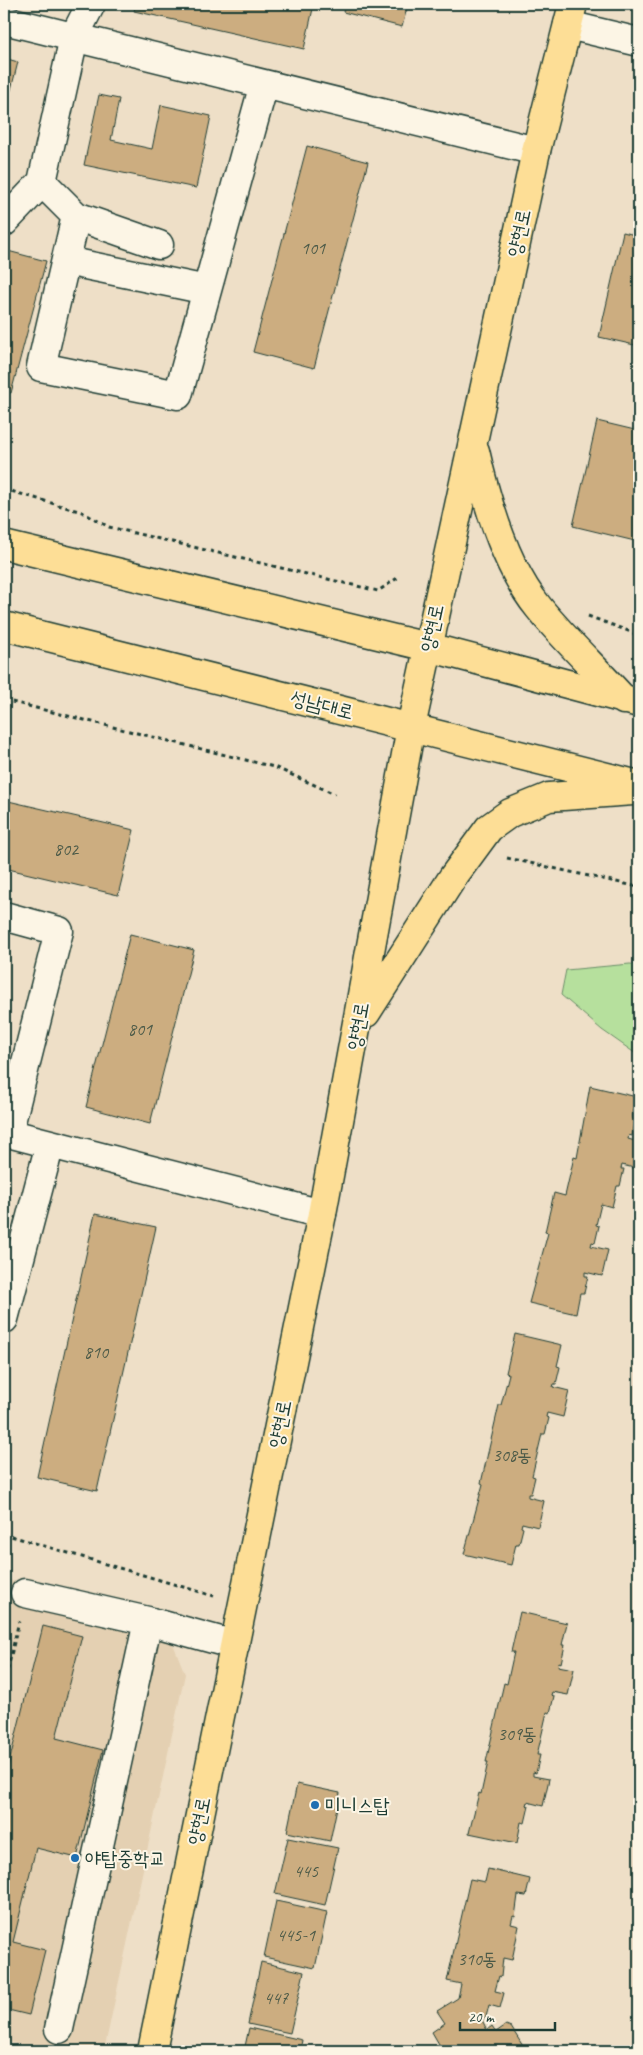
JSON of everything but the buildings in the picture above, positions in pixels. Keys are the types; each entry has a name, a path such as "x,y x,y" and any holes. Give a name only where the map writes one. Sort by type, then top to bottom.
{"main road":[{"name":"양현로","path":"152,2051 322,1214 411,727 536,151 570,14"},
{"path":"473,442 484,491 497,529 519,576 538,607 632,702"},
{"path":"4,545 428,647 632,702"},
{"name":"성남대로","path":"4,626 639,785"},
{"path":"358,1025 453,877 489,828 510,813 549,797 639,791"}],"street":[{"path":"4,222 42,182 74,37 91,4"},
{"path":"570,14 639,42"},
{"path":"15,16 74,37 536,151"},
{"path":"76,216 41,367 178,396 264,84"},
{"path":"42,182 76,216 159,245"},
{"path":"66,261 207,290"},
{"path":"4,916 59,931 6,1133 322,1214"},
{"path":"4,1319 50,1144"},
{"path":"25,1593 148,1621 235,1645"},
{"path":"59,2028 148,1621"}],"path":[{"path":"4,489 82,512 110,527 378,591 399,577"},
{"path":"585,615 639,635"},
{"path":"4,700 274,767 335,794"},
{"path":"507,858 639,887"},
{"path":"4,1534 243,1605"},
{"path":"4,1684 25,1593"}],"shaded area":[{"name":"야탑중학교","path":"4,1578 172,1641 185,1674 104,2051 45,2051 4,2041"}],"green space":[{"path":"630,964 639,965 639,1056 602,1030 561,995 566,970"}],"place":[{"name":"미니스탑","path":"315,1805"},
{"name":"야탑중학교","path":"75,1858"}]}
